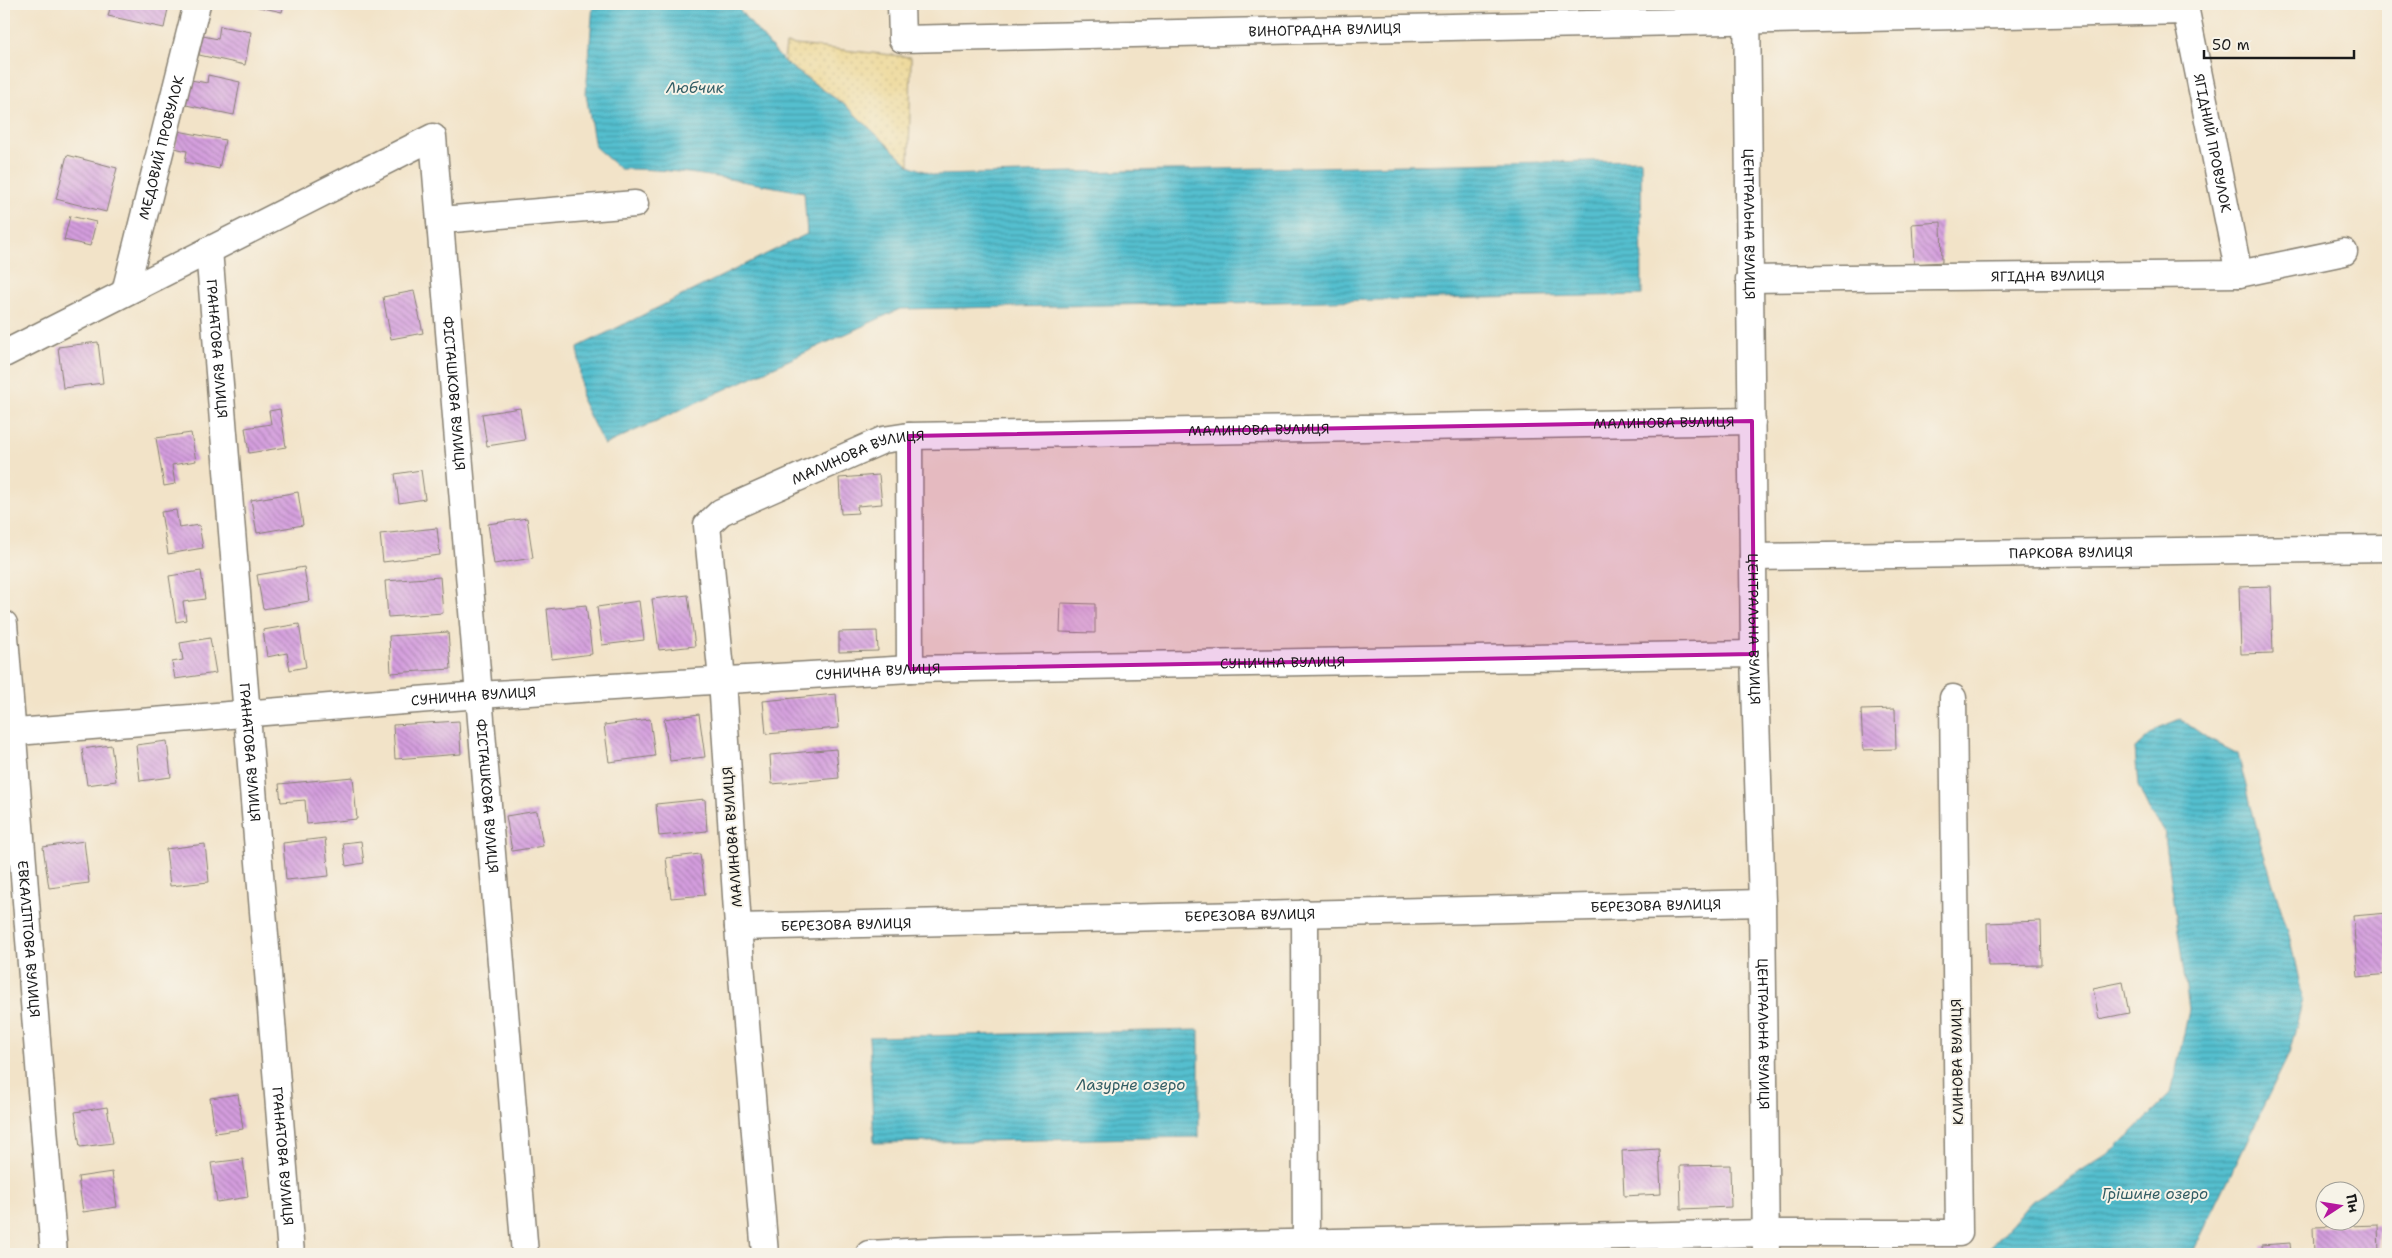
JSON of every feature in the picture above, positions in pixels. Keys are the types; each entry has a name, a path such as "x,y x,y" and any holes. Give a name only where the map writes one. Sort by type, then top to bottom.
{"street":[{"name":"МЕДОВИЙ ПРОВУЛОК","path":"125,292 197,4"},
{"name":"ВИНОГРАДНА ВУЛИЦЯ","path":"901,4 902,39 1747,11 2186,11"},
{"name":"ЦЕНТРАЛЬНА ВУЛИЦЯ","path":"1747,11 1754,654 1762,903 1766,1243"},
{"name":"ЯГІДНИЙ ПРОВУЛОК","path":"2186,11 2239,274"},
{"name":"ФІСТАШКОВА ВУЛИЦЯ","path":"209,250 432,137 441,220 525,1254"},
{"path":"441,220 635,204"},
{"path":"4,354 209,250"},
{"name":"ГРАНАТОВА ВУЛИЦЯ","path":"209,250 291,1254"},
{"name":"ЯГІДНА ВУЛИЦЯ","path":"1749,279 2239,274 2344,252"},
{"name":"МАЛИНОВА ВУЛИЦЯ","path":"765,1254 738,927 722,680 707,525 721,512 883,440 910,436 1752,421"},
{"path":"910,436 910,669"},
{"name":"ПАРКОВА ВУЛИЦЯ","path":"1753,557 2388,548"},
{"name":"ЕВКАЛІПТОВА ВУЛИЦЯ","path":"4,624 9,733 54,1254"},
{"name":"СУНИЧНА ВУЛИЦЯ","path":"9,733 479,695 910,669 1754,654"},
{"name":"КЛИНОВА ВУЛИЦЯ","path":"1766,1243 1959,1233 1953,698"},
{"name":"БЕРЕЗОВА ВУЛИЦЯ","path":"738,927 1762,903"},
{"path":"1305,913 1306,1249"},
{"path":"869,1254 947,1250 1306,1249 1766,1243"}],"highlighted area":[{"path":"1752,421 1754,654 910,669 909,436"}],"sand":[{"path":"786,44 911,57 909,165 846,106 784,62"}],"water":[{"name":"Любчик","path":"593,4 734,4 784,62 846,106 909,165 934,175 1641,160 1642,295 900,309 604,445 582,401 578,347 807,234 804,192 689,173 620,169 595,147 586,94"},
{"name":"Грішине озеро","path":"2180,719 2209,739 2238,754 2261,845 2289,935 2303,999 2289,1054 2192,1254 1987,1254 1993,1244 2032,1201 2114,1150 2171,1093 2189,1010 2164,830 2150,812 2138,786 2135,749 2158,728"},
{"name":"Лазурне озеро","path":"1199,1030 1199,1137 874,1143 869,1037"}],"building":[{"path":"111,4 169,4 164,28 108,16"},
{"path":"245,4 284,4 282,12"},
{"path":"220,26 251,32 245,65 199,55 203,36 218,39"},
{"path":"208,75 240,82 234,115 186,105 191,80 207,83"},
{"path":"178,131 225,140 219,169 185,162 187,151 175,148"},
{"path":"67,155 117,168 106,212 56,199"},
{"path":"70,216 96,222 90,246 64,240"},
{"path":"1941,222 1942,262 1914,264 1912,224"},
{"path":"414,291 423,333 391,339 383,297"},
{"path":"98,342 103,383 63,388 58,347"},
{"path":"520,408 525,440 487,446 482,414"},
{"path":"280,409 286,447 249,453 245,428 271,424 269,411"},
{"path":"191,433 196,461 172,465 175,484 164,486 156,438"},
{"path":"421,470 425,499 399,503 395,474"},
{"path":"879,475 882,504 857,506 858,513 841,514 839,478"},
{"path":"298,492 303,525 257,533 251,500"},
{"path":"176,510 179,528 199,525 203,548 168,554 161,512"},
{"path":"527,518 533,558 494,564 488,524"},
{"path":"437,528 440,555 383,562 380,534"},
{"path":"304,567 309,601 263,609 257,575"},
{"path":"201,571 205,599 183,602 186,620 176,622 169,576"},
{"path":"440,577 443,613 388,617 385,581"},
{"path":"2271,586 2273,653 2241,654 2239,587"},
{"path":"688,595 695,646 659,650 652,599"},
{"path":"639,601 644,640 602,645 597,607"},
{"path":"1061,603 1095,604 1095,633 1060,632"},
{"path":"586,605 592,654 552,659 547,609"},
{"path":"299,624 306,667 290,670 287,653 267,657 263,630"},
{"path":"877,631 878,651 839,652 839,632"},
{"path":"448,632 451,669 391,673 389,636"},
{"path":"210,638 216,673 175,679 172,662 183,660 180,643"},
{"path":"836,694 839,728 766,734 763,701"},
{"path":"1895,709 1896,749 1863,750 1861,710"},
{"path":"699,714 705,757 670,761 664,719"},
{"path":"650,719 655,756 609,762 604,725"},
{"path":"459,721 461,754 395,759 393,725"},
{"path":"167,741 171,777 140,781 136,745"},
{"path":"111,745 116,781 87,785 82,749"},
{"path":"836,749 839,778 772,784 770,755"},
{"path":"353,777 357,819 307,824 305,800 281,802 279,784"},
{"path":"705,799 707,831 659,836 656,804"},
{"path":"537,811 543,846 512,851 506,816"},
{"path":"325,838 329,876 286,880 283,843"},
{"path":"84,841 89,883 49,888 43,847"},
{"path":"361,841 364,863 346,866 343,843"},
{"path":"205,844 209,882 170,886 166,849"},
{"path":"700,854 705,895 671,898 666,858"},
{"path":"2388,913 2388,974 2358,977 2353,916"},
{"path":"2041,921 2042,965 1988,966 1987,923"},
{"path":"2123,982 2129,1013 2099,1019 2093,988"},
{"path":"238,1094 243,1129 215,1133 210,1098"},
{"path":"107,1107 113,1143 80,1147 75,1112"},
{"path":"1659,1149 1661,1194 1624,1196 1622,1151"},
{"path":"243,1159 248,1197 217,1202 211,1163"},
{"path":"1730,1165 1731,1207 1681,1209 1680,1166"},
{"path":"112,1172 117,1207 83,1212 78,1177"},
{"path":"2364,1225 2378,1225 2379,1254 2314,1254 2313,1227 2314,1230 2364,1230"},
{"path":"2290,1243 2291,1254 2263,1254 2262,1245"}]}
